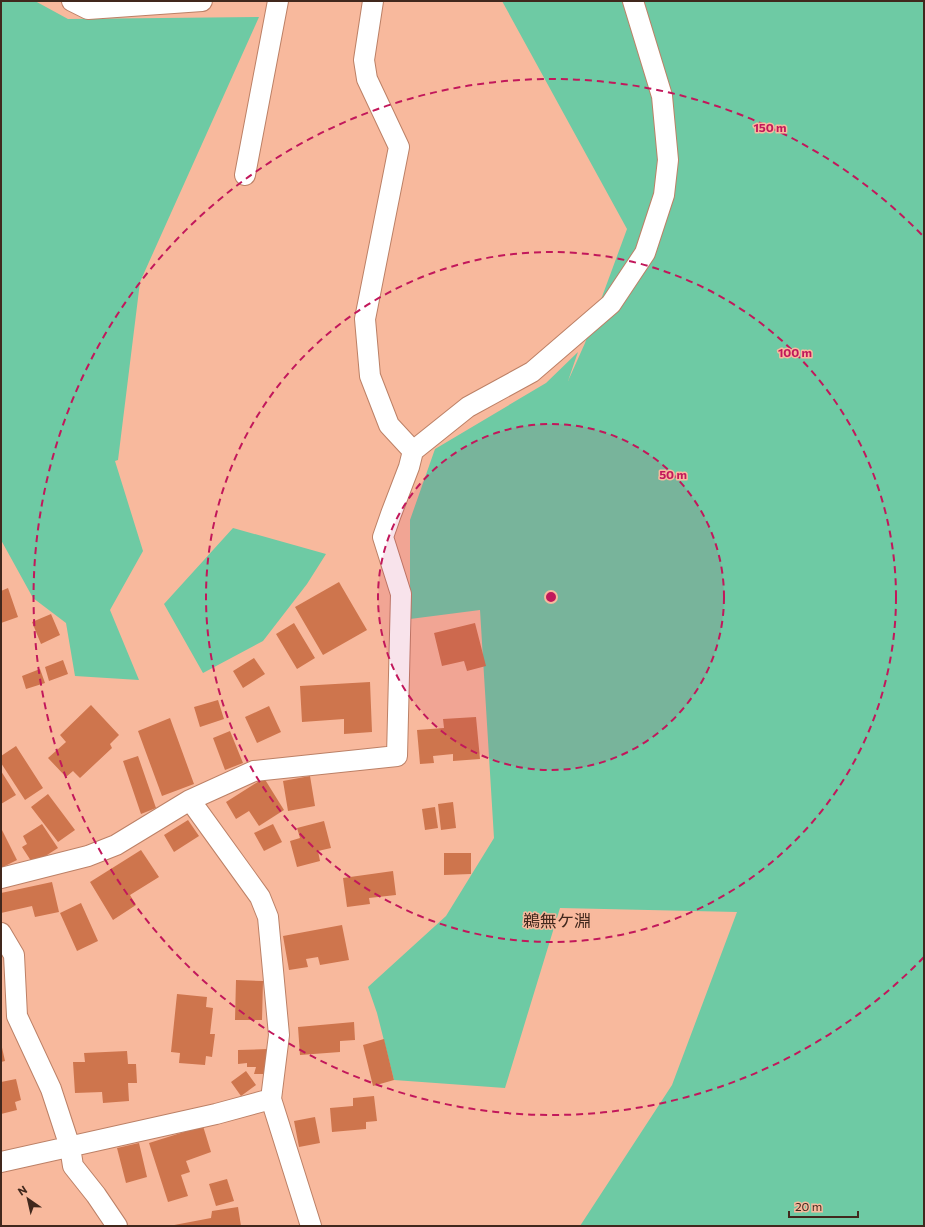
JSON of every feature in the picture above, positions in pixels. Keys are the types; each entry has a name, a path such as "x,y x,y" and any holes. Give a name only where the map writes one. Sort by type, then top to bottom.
{"street":[{"path":"72,1 88,10 102,5 202,1"},
{"path":"245,175 278,1"},
{"path":"373,1 364,60 367,79 398,147 365,319 370,376 390,425 413,450"},
{"path":"1,878 88,856 116,845 190,800 254,771 397,756 401,594 384,537 390,514 409,467 413,450 468,407 532,372 611,304 645,253 664,195 668,160 662,96 633,1"},
{"path":"190,800 260,897 268,917 279,1035 271,1099 311,1226"},
{"path":"1,933 14,955 17,1016 50,1088 70,1147 73,1166 96,1195 117,1226"},
{"path":"1,1162 216,1114 271,1099"}],"green space":[{"path":"1,1 35,1 68,19 259,17 140,282 118,460 115,461 143,551 110,610 139,680 75,676 66,623 33,598 1,540"},
{"path":"502,1 924,1 924,1226 580,1226 672,1085 737,912 560,908 505,1088 394,1080 377,1013 368,987 446,916 494,838 480,610 410,619 410,520 435,449 546,383 578,352 568,381 585,343 627,229"},
{"path":"233,528 326,554 307,584 263,641 203,673 164,604"}],"building":[{"path":"339,582 367,630 323,655 295,607"},
{"path":"8,588 18,617 1,623 1,591"},
{"path":"51,614 60,635 41,644 32,622"},
{"path":"294,623 315,658 297,669 276,634"},
{"path":"475,623 486,666 467,671 464,661 442,666 434,633"},
{"path":"254,658 265,674 243,688 233,671"},
{"path":"63,660 68,674 49,681 45,667"},
{"path":"40,669 45,683 26,689 22,676"},
{"path":"370,682 372,732 344,734 344,719 302,722 300,686"},
{"path":"218,700 224,719 200,727 194,707"},
{"path":"91,705 119,735 110,744 112,748 80,778 73,771 66,777 48,758 66,742 60,735"},
{"path":"269,706 281,732 257,743 245,717"},
{"path":"476,717 480,759 453,761 453,754 433,756 434,763 420,764 417,730 444,728 443,719"},
{"path":"170,718 194,784 162,796 138,731"},
{"path":"230,731 243,763 225,770 213,738"},
{"path":"16,746 43,788 25,800 1,763 1,756"},
{"path":"138,756 156,808 141,814 123,761"},
{"path":"1,771 16,795 1,804"},
{"path":"310,776 315,806 288,811 283,781"},
{"path":"264,778 284,810 259,826 249,811 236,819 226,802"},
{"path":"48,794 75,830 58,842 31,807"},
{"path":"453,802 456,828 441,830 438,804"},
{"path":"435,807 438,828 425,830 422,809"},
{"path":"188,820 199,836 174,852 164,835"},
{"path":"324,821 331,848 318,851 320,861 297,867 290,841 300,838 297,828"},
{"path":"42,824 58,848 33,864 22,847 27,844 23,836"},
{"path":"273,824 282,842 264,851 254,833"},
{"path":"1,828 17,860 1,868"},
{"path":"141,850 159,877 130,895 136,905 113,920 90,882"},
{"path":"444,853 471,853 471,874 444,875"},
{"path":"393,871 396,895 369,898 370,904 347,907 343,878"},
{"path":"52,882 59,912 35,917 32,906 1,913 1,893"},
{"path":"81,903 98,941 77,951 60,913"},
{"path":"342,925 349,960 320,965 318,957 306,959 308,967 289,970 283,936"},
{"path":"236,980 263,981 262,1020 235,1020"},
{"path":"177,994 207,997 206,1007 213,1008 210,1034 215,1034 212,1057 206,1056 205,1065 179,1063 180,1053 171,1052"},
{"path":"354,1022 355,1040 340,1041 340,1052 300,1055 298,1027"},
{"path":"384,1039 394,1080 373,1086 363,1045"},
{"path":"1,1043 5,1061 1,1062"},
{"path":"268,1049 269,1074 254,1074 256,1067 247,1067 247,1063 238,1064 238,1050"},
{"path":"127,1051 128,1064 136,1064 137,1083 128,1083 129,1101 103,1103 102,1092 75,1093 73,1062 85,1062 84,1053"},
{"path":"246,1071 256,1085 241,1096 231,1082"},
{"path":"16,1079 21,1100 15,1102 17,1110 1,1114 1,1082"},
{"path":"374,1096 377,1121 366,1122 366,1129 332,1132 330,1108 353,1106 353,1098"},
{"path":"315,1117 320,1143 299,1147 294,1121"},
{"path":"203,1126 211,1152 186,1161 190,1172 181,1175 188,1196 168,1202 149,1143"},
{"path":"139,1143 147,1177 126,1183 117,1148"},
{"path":"227,1179 234,1201 216,1206 209,1184"},
{"path":"238,1207 241,1226 169,1226 211,1218 212,1211"}],"district":[{"name":"鵜無ケ淵","path":"557,920"}]}
